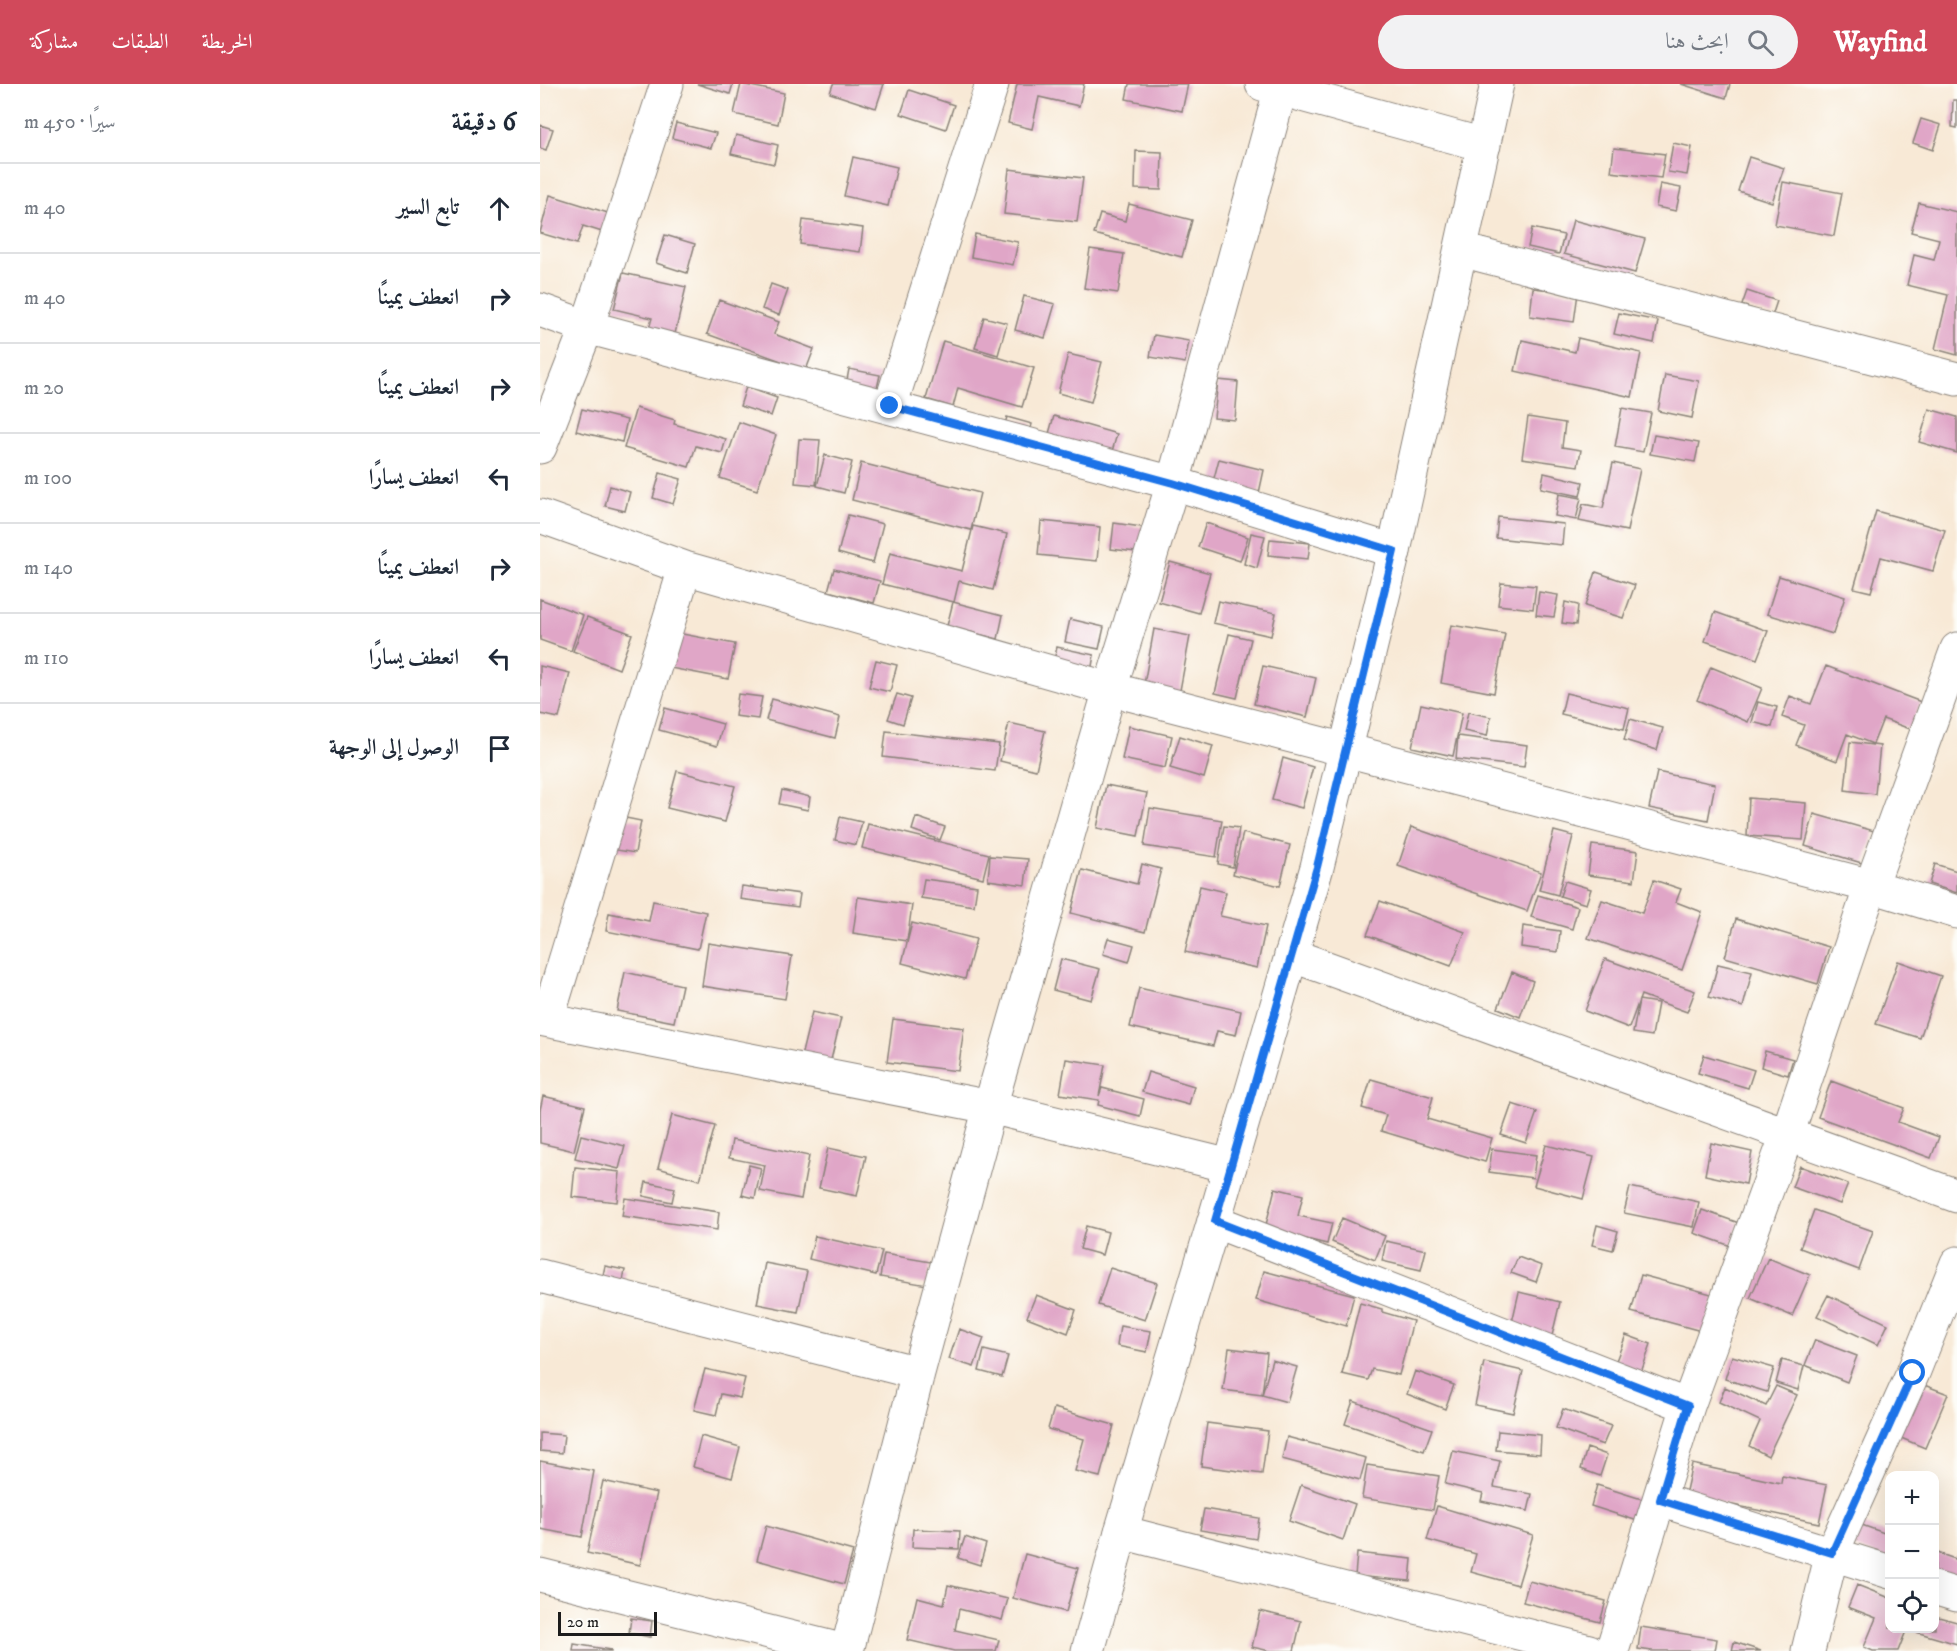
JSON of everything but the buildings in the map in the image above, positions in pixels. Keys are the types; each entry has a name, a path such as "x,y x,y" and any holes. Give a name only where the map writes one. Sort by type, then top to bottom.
{"street":[{"path":"540,447 587,327 667,84"},
{"path":"890,406 992,84"},
{"path":"1088,1651 1317,867 1394,551 1497,84"},
{"path":"540,1575 846,1651 990,1107 1110,689 1173,483 1275,85 1484,145"},
{"path":"1461,250 1957,379"},
{"path":"540,310 587,327 1173,483 1394,551"},
{"path":"540,516 686,568 1110,689 1871,886 1957,912"},
{"path":"686,568 543,1020 990,1107 1230,1166"},
{"path":"1612,1651 1688,1406 1787,1135 1871,886 1957,650"},
{"path":"1291,955 1957,1196"},
{"path":"1215,1221 1688,1406"},
{"path":"1808,1651 1832,1553 1913,1373 1957,1263"},
{"path":"540,1276 918,1373"},
{"path":"1660,1500 1885,1570"},
{"path":"1121,1532 1589,1651"},
{"path":"1939,1589 1957,1595"}],"route":[{"path":"890,406 1173,483 1394,551 1317,867 1215,1221 1688,1406 1660,1500 1832,1553 1913,1373"}]}
